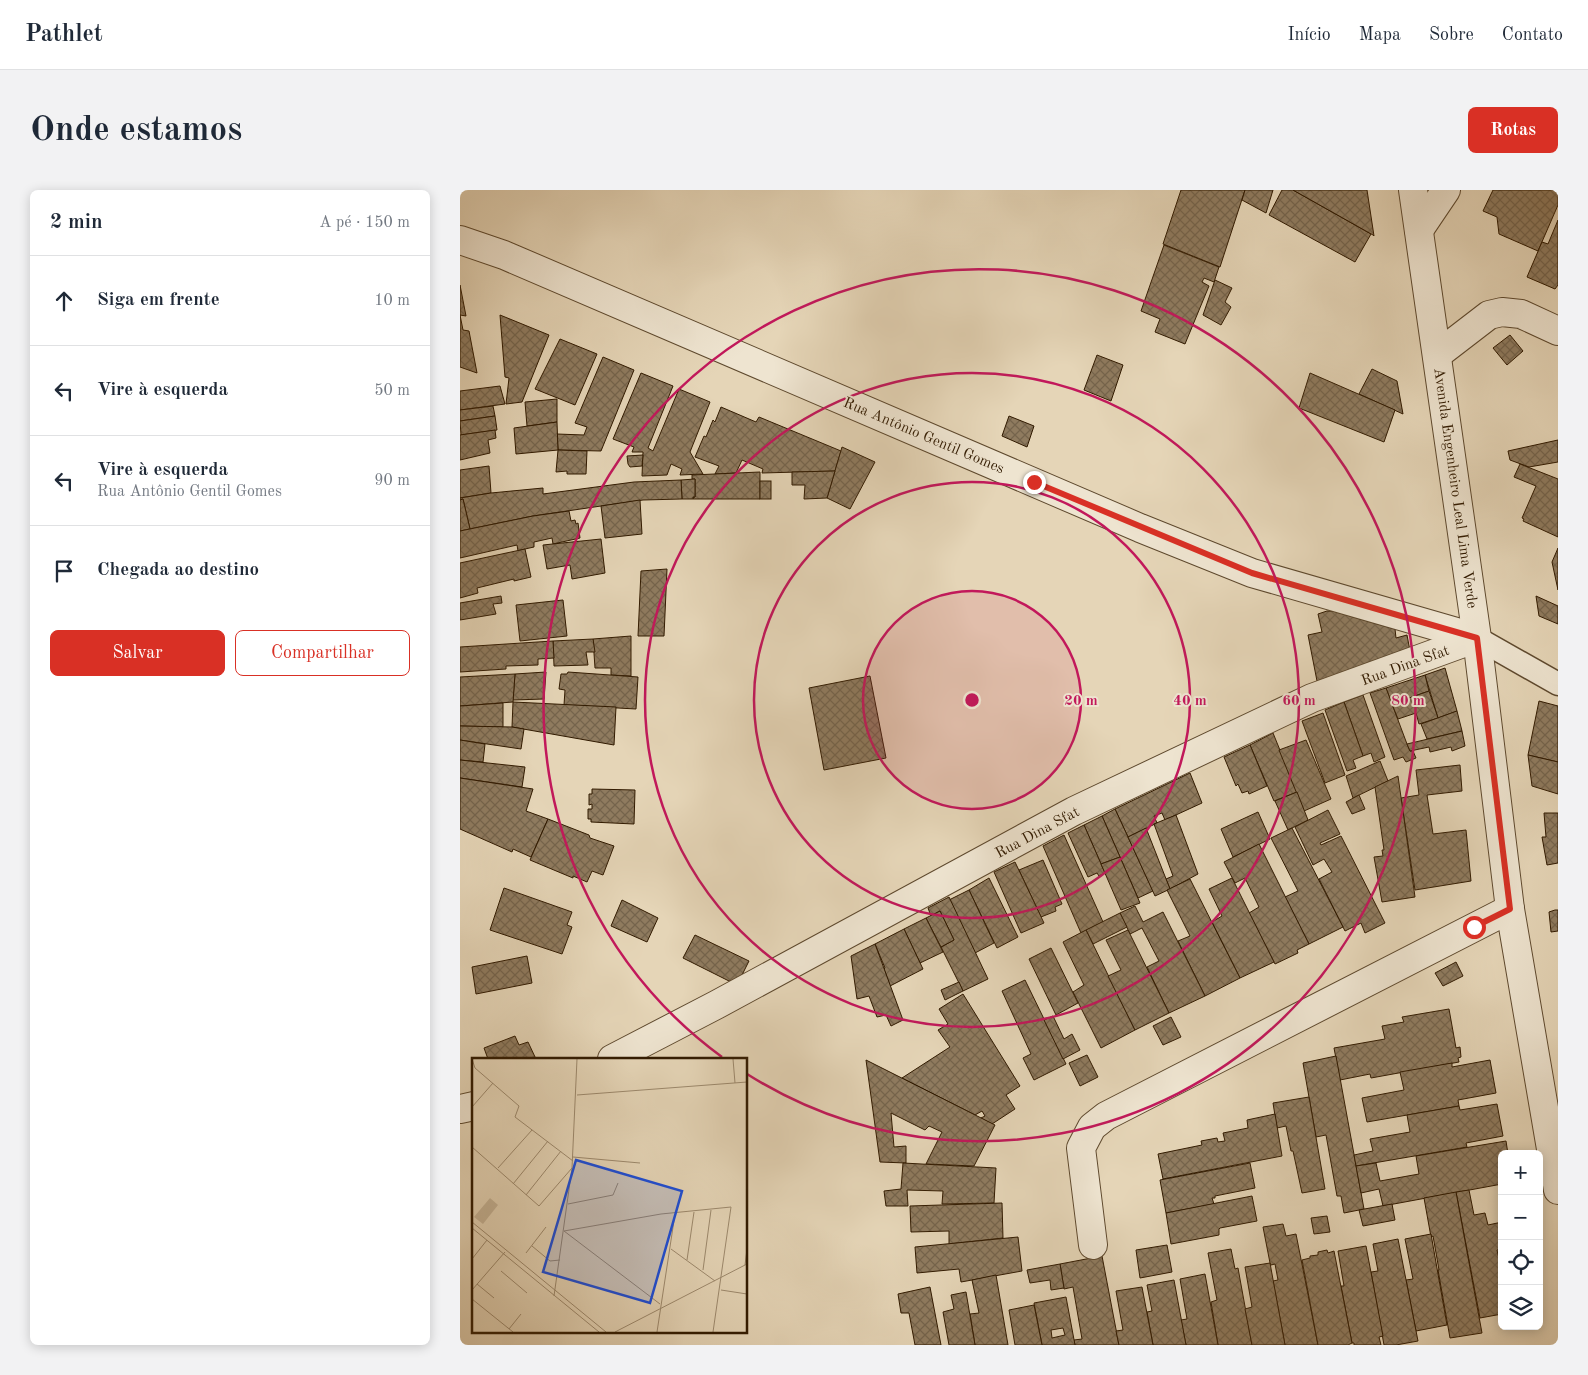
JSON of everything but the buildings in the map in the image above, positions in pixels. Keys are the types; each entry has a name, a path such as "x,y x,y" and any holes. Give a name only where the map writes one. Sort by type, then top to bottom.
{"street":[{"name":"Avenida Engenheiro Leal Lima Verde","path":"1413,190 1477,638 1510,909 1558,1190"},
{"path":"1418,230 1446,190"},
{"name":"Rua Antônio Gentil Gomes","path":"460,240 504,255 1140,528 1252,573 1477,638"},
{"path":"1437,355 1489,316 1502,312 1521,314 1558,331"},
{"name":"Rua Dina Sfat","path":"614,1058 716,1005 1074,811 1312,698 1477,638"},
{"path":"1093,1245 1081,1148 1092,1127 1106,1116 1510,909"}],"lane":[{"name":"Rua Antônio Gentil Gomes","path":"1477,638 1558,684"}],"route":[{"path":"1034,482 1140,528 1252,573 1477,638 1510,909 1474,927"}]}
